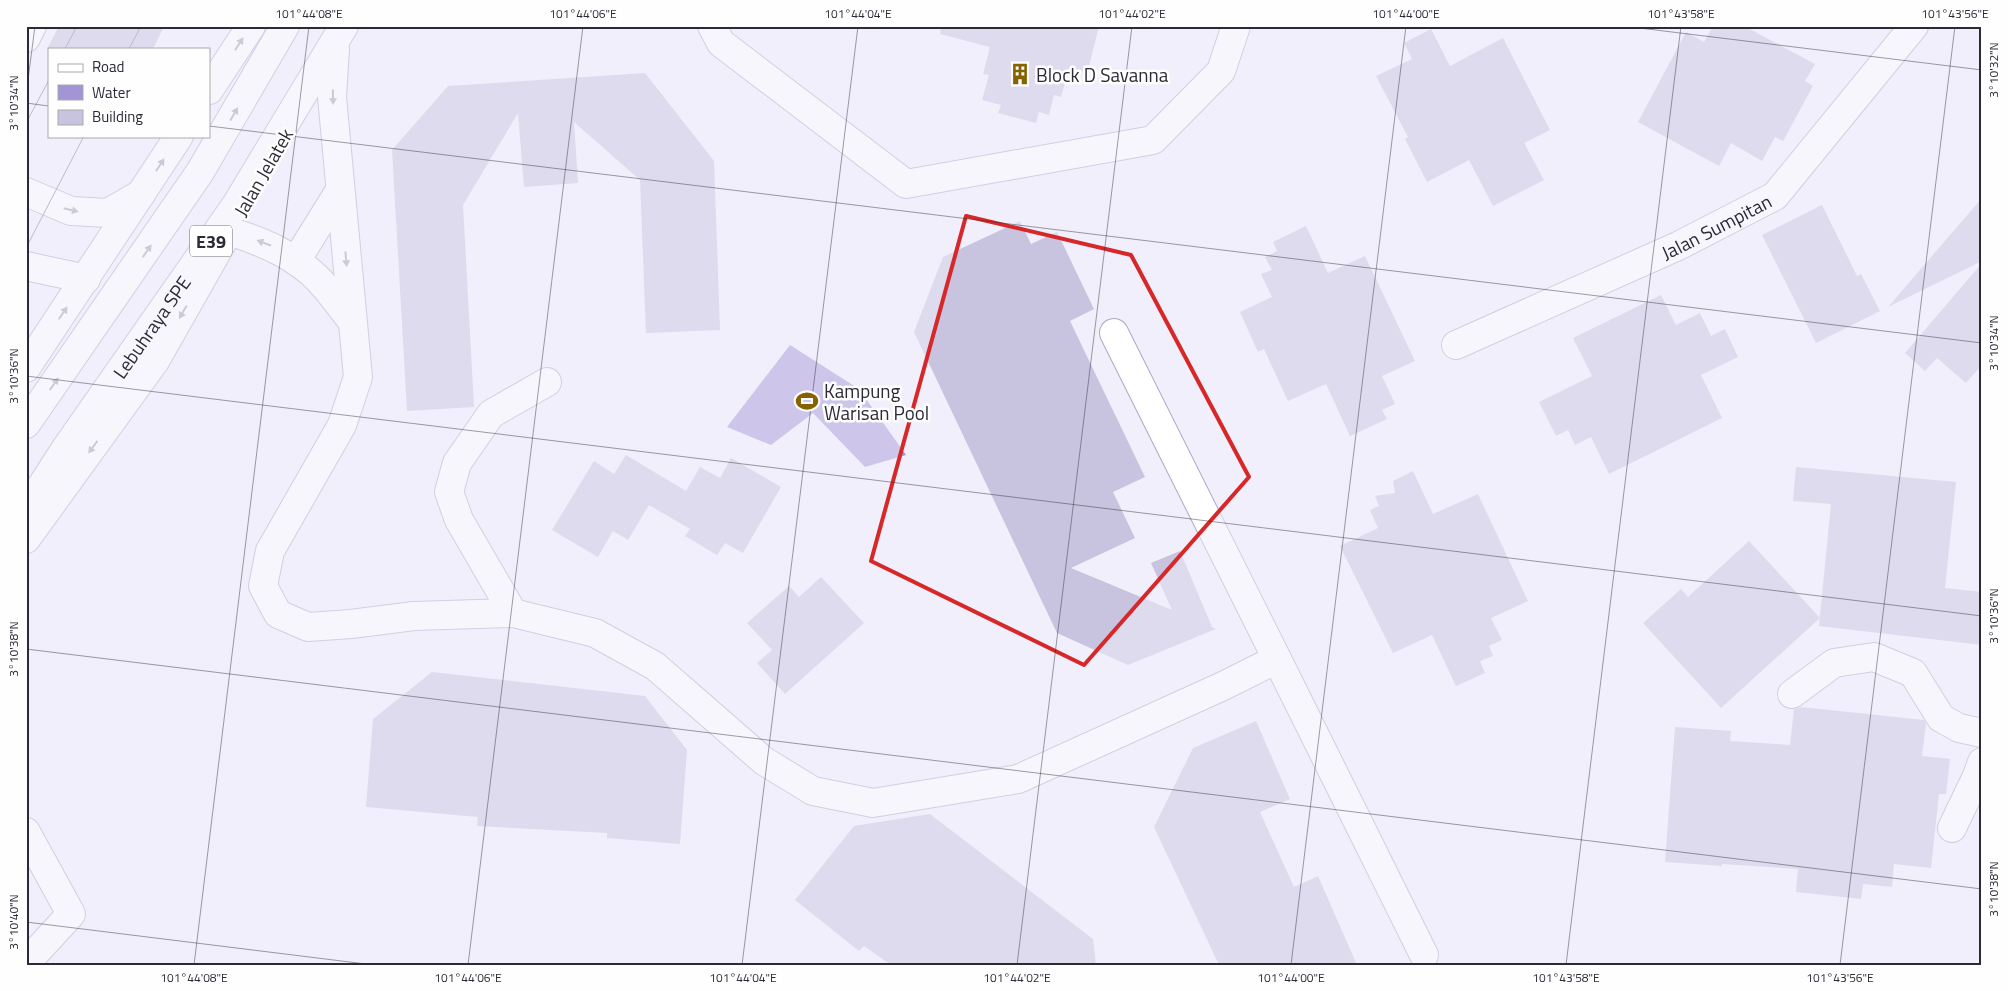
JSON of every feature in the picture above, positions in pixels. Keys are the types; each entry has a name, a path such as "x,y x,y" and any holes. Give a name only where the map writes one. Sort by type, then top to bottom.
{"main road":[{"path":"26,38 32,26"},
{"path":"210,88 251,26"},
{"name":"E39","path":"26,424 200,172 286,26"},
{"path":"712,26 721,42 906,184 1153,140 1221,72 1236,26"},
{"name":"Jalan Sumpitan","path":"1456,345 1678,246 1775,196 1914,26"},
{"path":"341,34 332,97 351,320 358,377 342,425 270,551 263,586 278,614 308,626 351,624 414,616 513,613 595,633 654,666 764,761 813,791 873,803 1018,779 1223,686 1276,659"},
{"name":"Jalan Jelatek","path":"26,539 155,361 341,34"},
{"name":"Lebuhraya SPE","path":"66,448 236,205 341,34"},
{"path":"29,357 86,280 178,138"},
{"path":"296,260 340,190"},
{"path":"26,192 71,211 108,213 141,194"},
{"path":"229,231 272,246 296,260 319,281 351,320"},
{"path":"26,266 86,280"},
{"path":"1114,332 1424,955"},
{"path":"513,613 460,520 449,492 457,463 491,414 547,382"},
{"path":"26,498 66,448"},
{"path":"26,510 66,448"},
{"path":"1792,694 1834,663 1874,657 1913,673 1941,718 1959,728 1982,733"},
{"path":"1952,828 1982,762"},
{"path":"26,832 71,914 26,963"}],"highlighted area":[{"path":"966,216 1131,255 1249,477 1084,665 871,561"}],"water":[{"name":"Kampung Warisan Pool","path":"790,345 859,389 906,455 865,467 813,413 771,445 727,427"}],"building":[{"path":"59,26 164,26 153,48 47,49"},
{"name":"Block D Savanna","path":"941,26 1099,26 1087,74 1069,69 1061,97 1054,95 1049,115 1039,112 1036,123 998,113 1001,105 982,100 989,75 983,74 990,47 940,34"},
{"path":"1713,26 1744,26 1815,64 1805,81 1813,86 1783,141 1775,137 1762,161 1731,143 1719,166 1638,122 1686,32 1704,42"},
{"path":"1431,29 1450,66 1503,38 1550,130 1524,143 1544,180 1493,206 1469,160 1427,182 1405,139 1408,137 1376,76 1412,59 1404,43"},
{"path":"645,73 714,161 720,330 646,333 640,180 574,122 578,183 524,187 518,113 463,205 474,407 407,411 392,150 448,86"},
{"path":"1982,198 1982,261 1888,307"},
{"path":"1822,205 1857,276 1861,274 1880,311 1816,343 1762,235"},
{"path":"1020,221 1031,244 1057,232 1094,309 1070,321 1145,477 1113,492 1135,538 1071,568 1172,610 1151,563 1180,551 1212,627 1216,629 1128,665 1057,633 914,332 943,257"},
{"path":"1306,226 1328,273 1365,256 1415,361 1382,376 1395,404 1382,410 1387,419 1350,436 1326,384 1288,401 1264,349 1258,352 1240,312 1272,297 1261,274 1272,270 1265,257 1277,251 1273,242"},
{"path":"1982,263 1982,365 1966,383 1937,358 1925,371 1905,353"},
{"path":"1661,295 1676,325 1700,313 1711,336 1725,329 1738,357 1701,375 1722,418 1609,474 1591,437 1575,445 1568,430 1556,436 1539,402 1592,376 1573,338"},
{"path":"626,455 686,491 700,467 720,478 731,458 781,487 743,553 725,543 717,555 685,536 690,529 649,505 628,540 613,531 598,557 552,530 594,461 614,474"},
{"path":"1796,467 1956,482 1945,588 1982,592 1982,645 1819,626 1831,504 1793,501"},
{"path":"1413,471 1433,514 1478,494 1528,601 1491,618 1502,640 1489,646 1493,656 1480,661 1485,673 1456,686 1432,635 1393,653 1340,546 1378,528 1370,510 1379,506 1375,496 1395,493 1393,481"},
{"path":"1749,541 1820,618 1721,708 1643,623 1681,589 1688,597"},
{"path":"821,577 864,623 785,694 757,663 772,650 747,623 789,586 799,597"},
{"path":"432,672 645,696 687,750 680,844 607,838 607,833 477,826 478,817 366,807 373,719"},
{"path":"1801,707 1924,720 1926,723 1922,756 1950,759 1946,794 1939,794 1931,868 1894,864 1892,887 1863,884 1861,899 1796,892 1798,869 1665,862 1675,727 1731,731 1730,741 1790,745 1794,709"},
{"path":"1256,721 1290,799 1260,812 1294,887 1318,876 1357,965 1219,965 1154,827 1193,748"},
{"path":"930,814 1093,939 1096,965 891,965 864,946 859,951 795,900 854,826"}],"tram line":[{"path":"66,48 77,26"},
{"path":"130,48 141,26"},
{"path":"26,123 48,82"},
{"path":"26,248 83,138"}],"place":[{"name":"Block D Savanna","path":"1020,74"},
{"name":"Kampung Warisan Pool","path":"807,401"}]}
